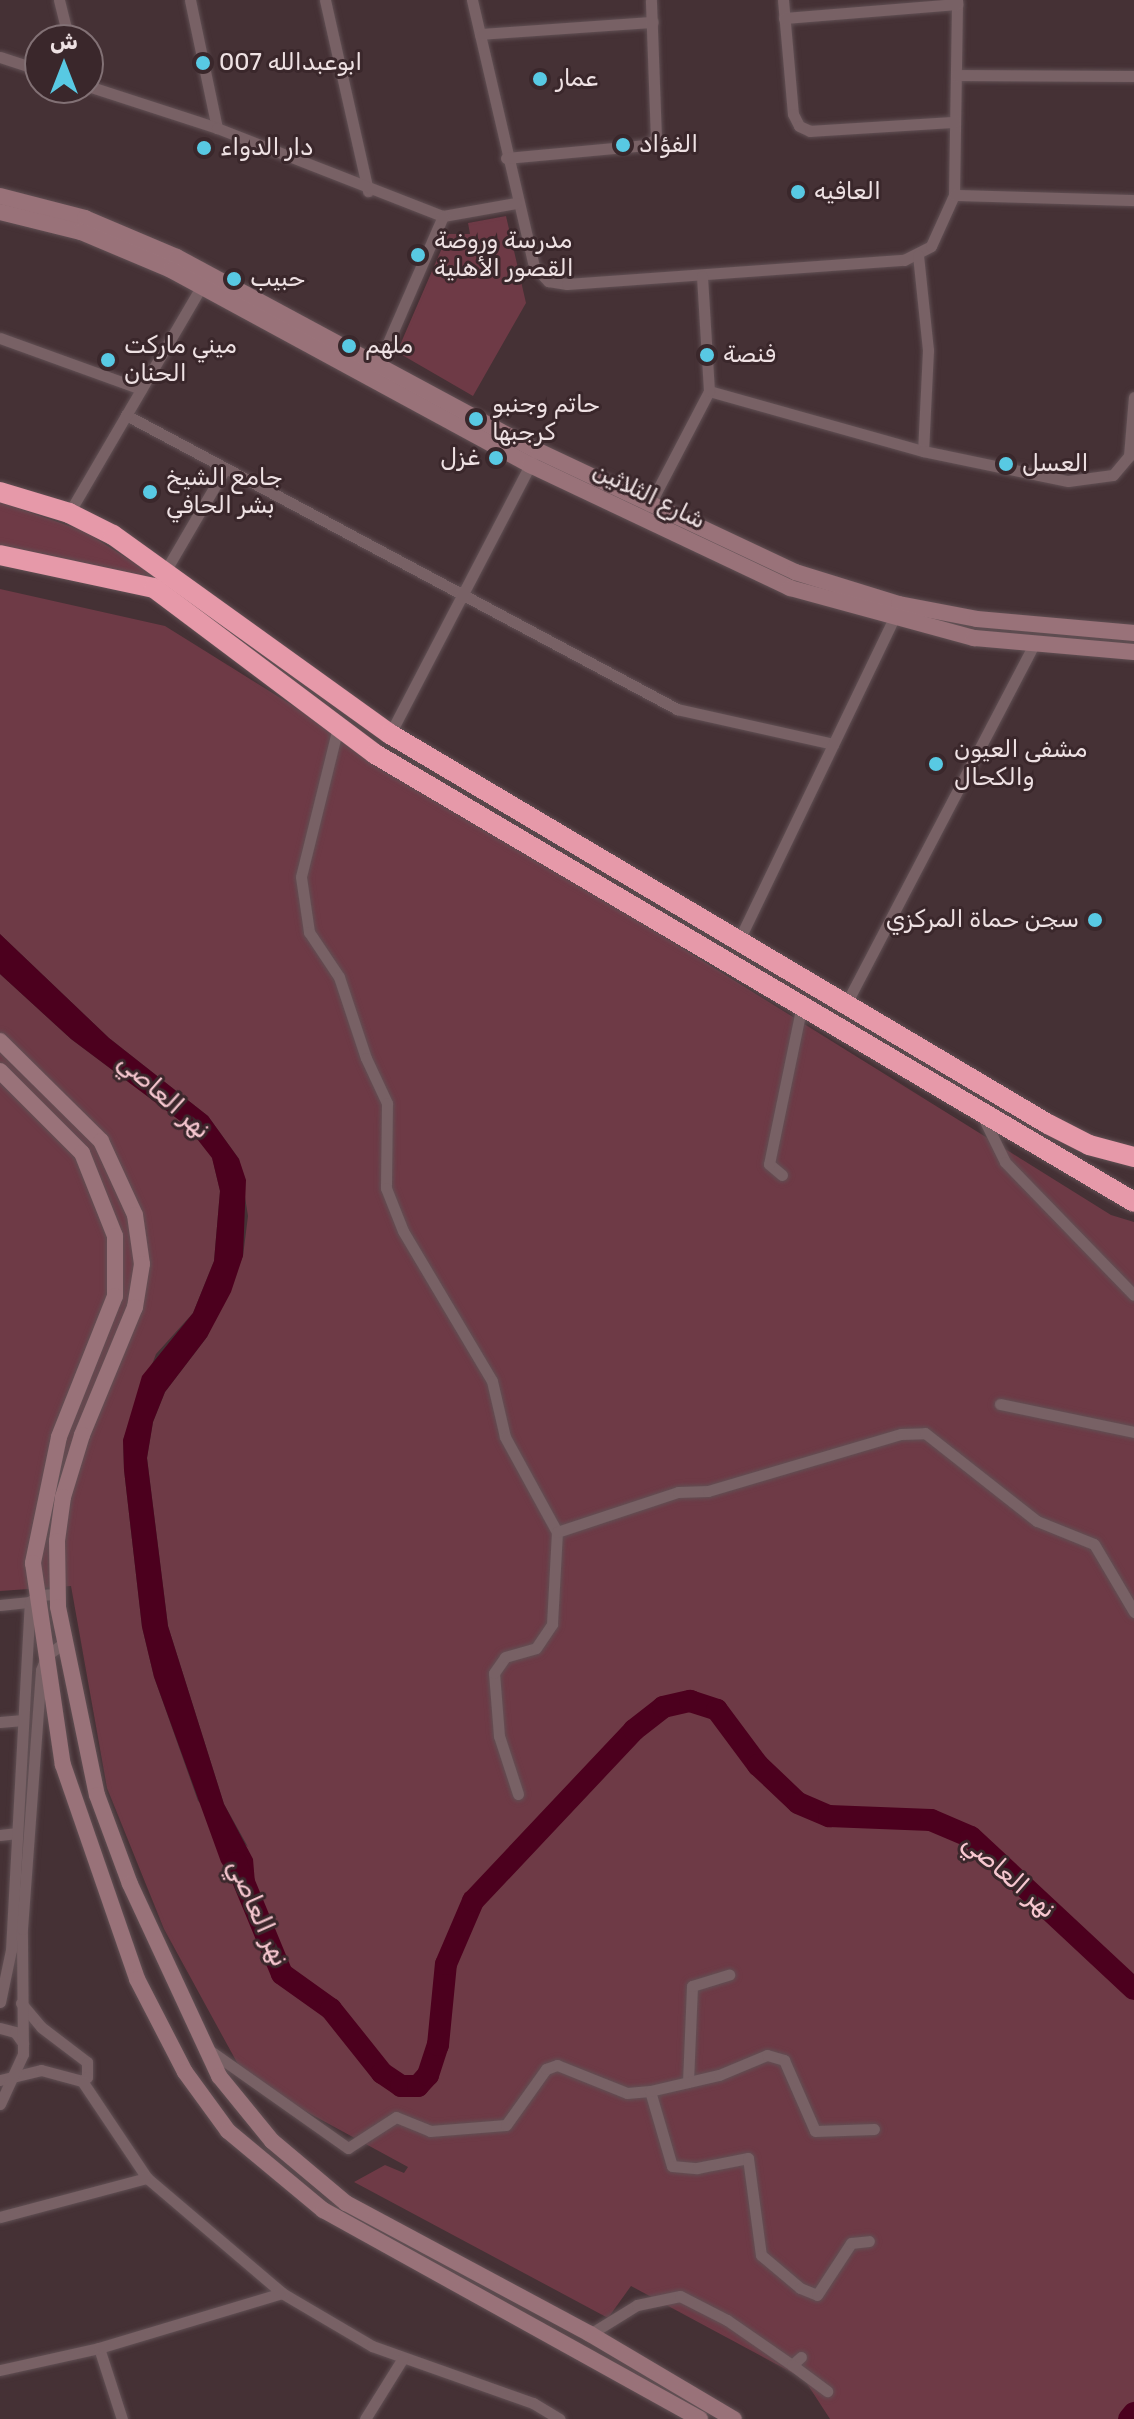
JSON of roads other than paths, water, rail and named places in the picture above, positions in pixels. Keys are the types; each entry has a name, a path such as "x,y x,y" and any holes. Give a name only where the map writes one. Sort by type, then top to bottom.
{"highway":[{"path":"0,492 69,513 113,535 159,580 375,754 1134,1202"},
{"path":"0,555 159,580 390,734 847,1002 1048,1124 1089,1145 1134,1157"}],"main road":[{"path":"0,196 124,232 238,295 380,361 649,506 727,552 848,590 977,619 1134,633"},
{"name":"شارع الثلاثين","path":"0,212 81,232 202,285 238,295 530,465 727,552 790,588 893,620 974,638 1033,646 1134,652"},
{"path":"974,638 977,619"},
{"path":"0,1041 101,1141 135,1215 142,1264 132,1317 82,1435 63,1497 57,1594 63,1644 97,1795 130,1884 203,2044 246,2113 311,2179 346,2203 590,2334 734,2419"},
{"path":"0,1071 82,1153 108,1209 118,1255 115,1296 59,1437 44,1492 33,1563 34,1599 47,1655 55,1731 137,1979 185,2072 228,2131 323,2210 700,2419"},
{"path":"29,1725 55,1731"}],"street":[{"path":"59,0 65,24"},
{"path":"190,0 217,128"},
{"path":"325,0 368,191"},
{"path":"472,0 516,203 534,266 548,281 702,276 918,255 942,230 954,195 957,2 784,18"},
{"path":"506,158 646,145 656,139 651,0"},
{"path":"783,0 793,114 799,126 810,131 955,122"},
{"path":"480,34 653,22"},
{"path":"0,57 24,65"},
{"path":"956,75 1134,76"},
{"path":"104,91 217,128 368,191 443,216 516,203"},
{"path":"954,195 1134,200"},
{"path":"380,361 443,216"},
{"path":"918,255 928,350 923,451"},
{"path":"649,506 709,391 702,276"},
{"path":"69,513 202,285"},
{"path":"0,338 141,389"},
{"path":"709,391 923,451 1068,481 1095,481 1113,475 1129,456 1134,397"},
{"path":"126,415 463,598 677,709 833,744"},
{"path":"390,734 530,465"},
{"path":"159,580 225,469"},
{"path":"739,940 893,620"},
{"path":"847,1002 1033,646"},
{"path":"338,727 301,877 309,932 339,977 366,1058 387,1103 386,1188 403,1231 492,1381 505,1437 557,1532 552,1624 536,1648 505,1657 494,1673 499,1736 518,1794"},
{"path":"782,1175 769,1164 802,1005"},
{"path":"980,1111 1005,1162 1134,1295"},
{"path":"1000,1404 1134,1432"},
{"path":"557,1532 678,1492 708,1491 901,1434 925,1433 1037,1521 1094,1544 1134,1612"},
{"path":"0,1605 57,1594"},
{"path":"0,2104 17,2075 24,2044 20,2003 34,1599"},
{"path":"0,2002 29,1725 47,1655 63,1644"},
{"path":"0,1722 29,1725"},
{"path":"0,1835 17,1833"},
{"path":"688,2082 692,1986 729,1975"},
{"path":"20,2003 41,2027 87,2062 87,2077 82,2081"},
{"path":"0,2028 15,2032 24,2044"},
{"path":"203,2044 348,2148 396,2117 430,2131 506,2125 546,2069 557,2065 627,2093 688,2082 767,2055 784,2060 815,2131 874,2129"},
{"path":"0,2080 41,2070 82,2081 147,2178 282,2293 341,2330 403,2358 533,2403 560,2419"},
{"path":"650,2091 672,2166 697,2168 748,2158 761,2255 800,2288 817,2295 851,2243 869,2241"},
{"path":"0,2217 147,2178"},
{"path":"0,2370 99,2348 282,2293"},
{"path":"590,2334 637,2305 680,2296 796,2361 827,2391"},
{"path":"99,2348 122,2419"},
{"path":"365,2419 403,2358"}],"water":[{"name":"نهر العاصي","path":"0,934 109,1038 208,1116 239,1159 246,1180 243,1256 231,1292 207,1337 165,1392 153,1422 147,1458 168,1626 224,1804 253,1859 255,1883 248,1892 236,1886 221,1862 154,1677 142,1627 124,1470 123,1440 142,1376 193,1313 214,1261 220,1191 212,1158 187,1126 71,1039 0,974"}],"waterway":[{"name":"نهر العاصي","path":"236,1863 282,1974 331,2009 382,2073 401,2086 418,2086 428,2075 438,2045 446,1964 473,1901 634,1730 663,1707 690,1701 717,1710 758,1765 798,1803 829,1816 931,1820 971,1837 1134,1989"},
{"name":"نهر العاصي","path":"1129,2419 1134,2413"}],"place":[{"name":"ابوعبدالله 007","path":"203,63"},
{"name":"عمار","path":"540,79"},
{"name":"الفؤاد","path":"623,145"},
{"name":"دار الدواء","path":"204,148"},
{"name":"العافيه","path":"798,192"},
{"name":"مدرسة وروضة القصور الأهلية","path":"418,255"},
{"name":"حبيب","path":"234,279"},
{"name":"ملهم","path":"349,346"},
{"name":"فنصة","path":"707,355"},
{"name":"ميني ماركت الحنان","path":"108,360"},
{"name":"حاتم وجنبو كرجبها","path":"476,419"},
{"name":"غزل","path":"496,458"},
{"name":"العسل","path":"1006,464"},
{"name":"جامع الشيخ بشر الحافي","path":"150,492"},
{"name":"مشفى العيون والكحال","path":"936,764"},
{"name":"سجن حماة المركزي","path":"1095,920"}]}
